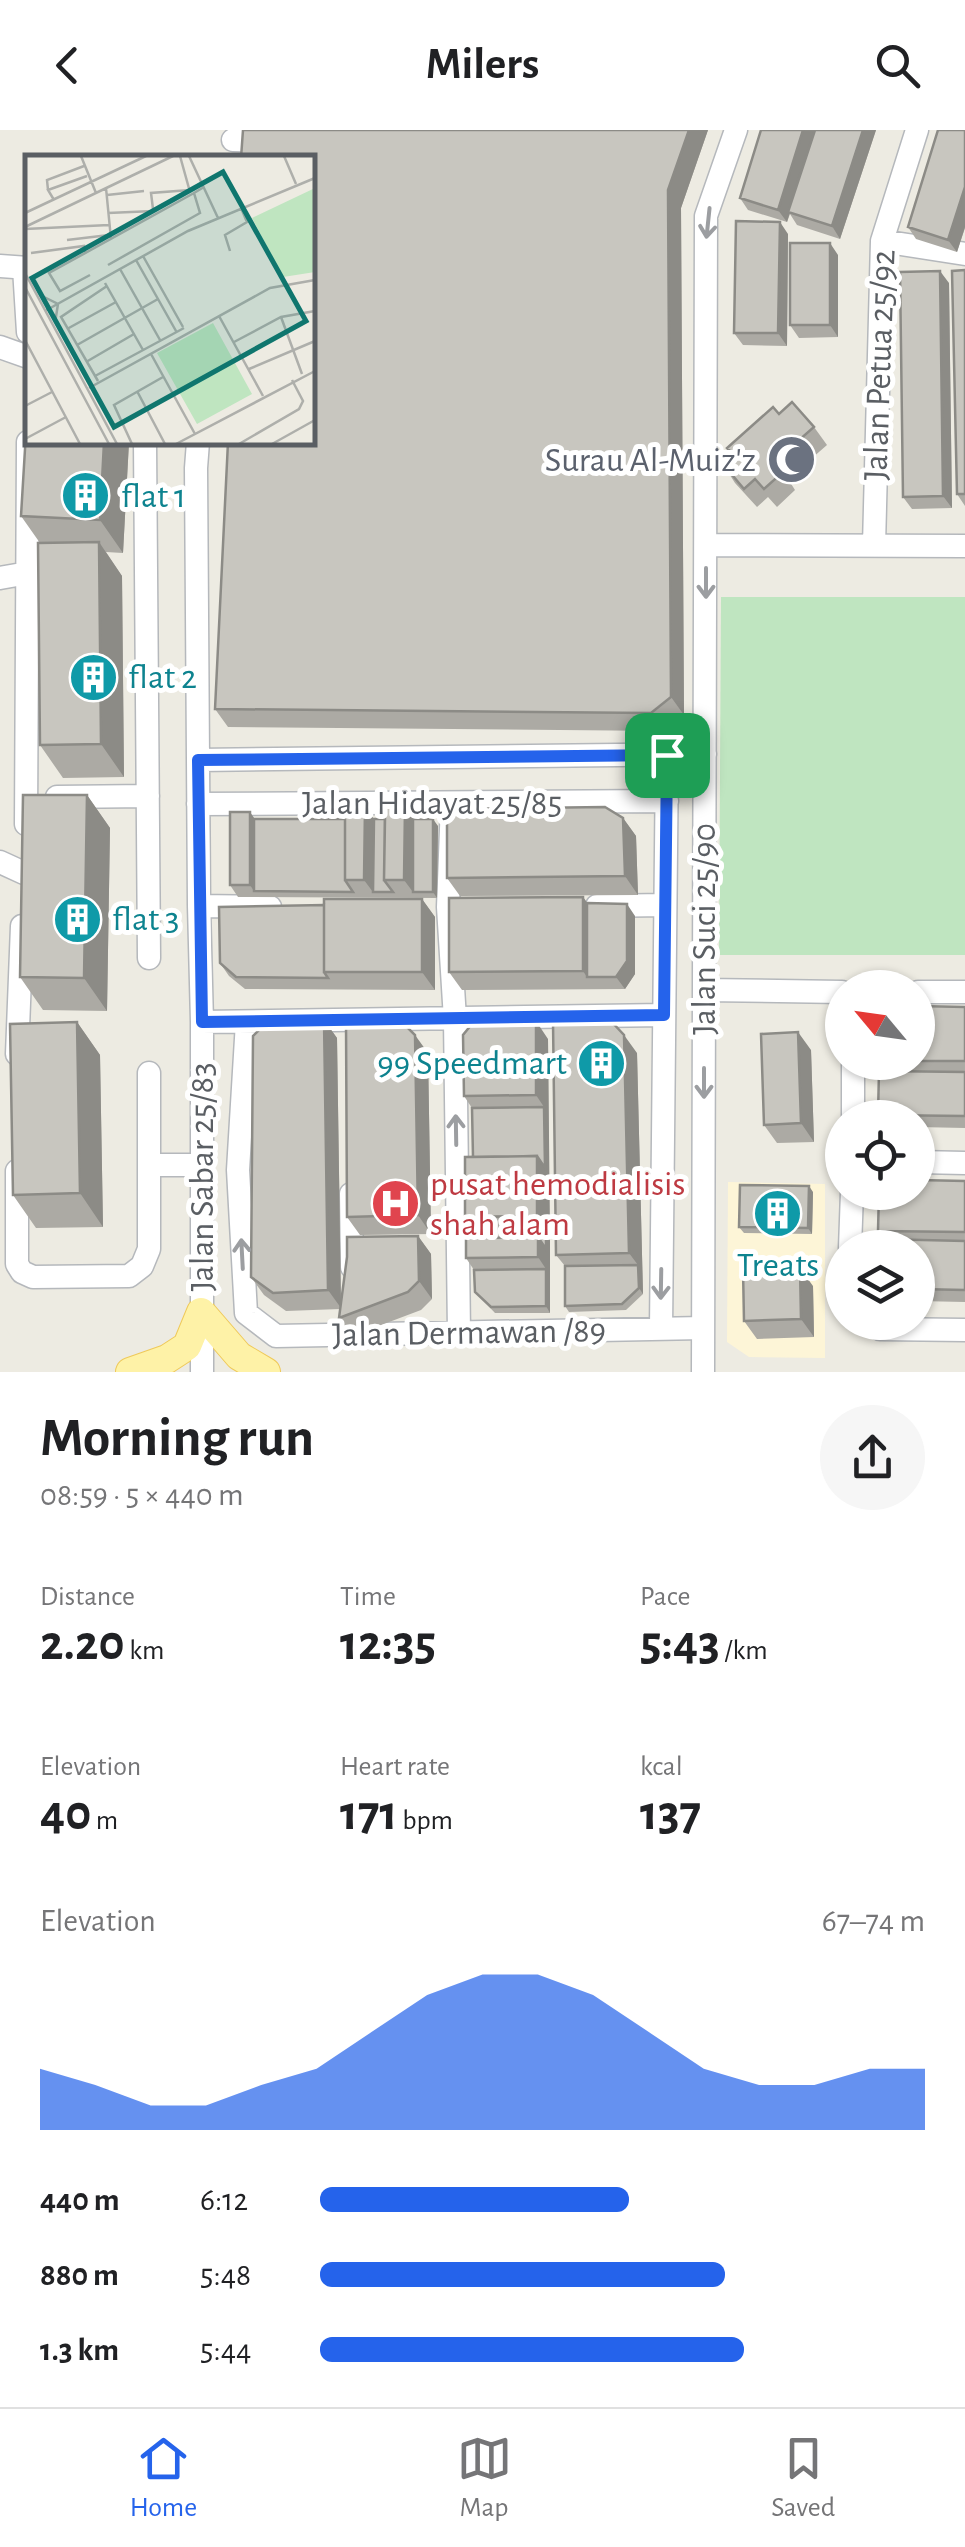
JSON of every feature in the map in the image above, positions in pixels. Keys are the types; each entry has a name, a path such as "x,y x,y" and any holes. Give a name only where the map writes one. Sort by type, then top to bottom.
{"main road":[{"path":"130,1372 167,1359 186,1346 201,1312 239,1356 266,1372"}],"street":[{"name":"Jalan Suci 25/90","path":"703,1372 706,216 736,130"},
{"name":"Jalan Petua 25/92","path":"874,546 882,241 917,130"},
{"path":"232,142 303,142"},
{"path":"882,241 965,254"},
{"path":"0,266 25,268"},
{"path":"0,346 25,356"},
{"path":"17,1074 9,1032 12,878 27,797 28,445"},
{"path":"145,445 148,958"},
{"name":"Jalan Sabar 25/83","path":"198,445 202,1372"},
{"path":"706,545 965,546"},
{"path":"0,578 28,573"},
{"path":"198,760 705,754"},
{"path":"661,1329 667,755"},
{"path":"27,797 148,796"},
{"name":"Jalan Hidayat 25/85","path":"198,804 667,801"},
{"path":"452,803 448,907 455,1019 459,1333"},
{"path":"566,906 664,905"},
{"path":"199,906 294,907"},
{"path":"704,990 825,992"},
{"path":"935,992 965,992"},
{"path":"202,1022 351,1031 455,1019 563,1027 664,1015"},
{"name":"Jalan Dermawan /89","path":"247,1022 238,1170 246,1313 276,1336 352,1316 459,1333 567,1321 661,1329 703,1328"},
{"path":"17,1150 17,1264 22,1272 33,1277 129,1276 142,1266 149,1249 149,1073"},
{"path":"935,1162 965,1162"},
{"path":"149,1165 200,1165"},
{"path":"351,1178 352,1316"},
{"path":"935,1330 965,1330"}],"shaded area":[{"path":"728,1182 825,1184 825,1358 749,1357 727,1342"}],"green space":[{"path":"721,597 965,597 965,955 719,955"}],"building":[{"path":"243,130 689,130 668,190 671,697 651,713 215,709 228,445 315,445 315,155 241,155"},
{"path":"761,130 803,130 778,210 740,198"},
{"path":"815,130 863,130 832,226 788,212"},
{"path":"938,130 965,130 965,187 948,240 908,227"},
{"path":"736,221 780,222 778,333 734,333"},
{"path":"790,243 830,243 830,325 790,325"},
{"path":"965,270 965,494 957,494 952,271"},
{"path":"940,271 943,496 903,497 900,272"},
{"path":"792,402 814,427 774,462 783,472 764,489 755,479 744,489 723,464 734,455 727,448 773,407 779,414"},
{"path":"25,445 104,445 100,520 21,516"},
{"path":"99,542 101,744 40,745 38,543"},
{"path":"23,795 87,795 84,978 20,977"},
{"path":"345,807 365,807 364,880 345,880"},
{"path":"385,807 405,807 404,880 384,880"},
{"path":"605,807 623,818 625,876 447,878 447,809"},
{"path":"230,812 250,812 250,885 230,885"},
{"path":"254,819 345,819 345,880 353,892 254,891"},
{"path":"374,819 385,819 384,880 393,892 373,892"},
{"path":"413,819 433,819 433,892 413,892"},
{"path":"583,897 583,971 449,972 449,898"},
{"path":"324,899 422,899 422,972 324,972"},
{"path":"587,903 627,904 627,961 616,977 587,977"},
{"path":"324,905 324,972 328,978 236,977 220,963 219,907"},
{"path":"935,1006 965,1007 965,1061 935,1061"},
{"path":"476,1019 536,1021 536,1095 464,1096 463,1035"},
{"path":"609,1019 624,1035 629,1253 556,1255 553,1022"},
{"path":"324,1020 328,1290 273,1293 251,1277 253,1036 268,1021"},
{"path":"77,1022 80,1193 13,1195 10,1024"},
{"path":"346,1022 402,1022 415,1035 418,1215 347,1217"},
{"path":"798,1032 801,1123 764,1125 761,1034"},
{"path":"935,1072 965,1072 965,1116 935,1116 935,1100 878,1100 879,1080 935,1080"},
{"path":"544,1107 545,1168 537,1156 473,1157 472,1108"},
{"path":"537,1156 537,1216 465,1217 465,1157"},
{"path":"935,1180 965,1181 965,1232 878,1230 879,1210 935,1210"},
{"name":"Treats","path":"740,1185 809,1186 808,1228 739,1227"},
{"path":"546,1228 546,1249 538,1237 474,1238 474,1229"},
{"path":"418,1236 419,1281 408,1292 339,1318 347,1237"},
{"path":"538,1237 538,1257 466,1258 466,1238"},
{"path":"935,1240 965,1241 965,1290 935,1289"},
{"path":"638,1265 639,1288 622,1304 565,1306 565,1266"},
{"path":"800,1268 801,1319 744,1321 743,1269"},
{"path":"546,1269 546,1306 491,1307 475,1292 474,1270"}],"place":[{"name":"Surau Al-Muiz'z","path":"791,460"},
{"name":"flat 1","path":"86,496"},
{"name":"flat 2","path":"93,677"},
{"name":"flat 3","path":"77,919"},
{"name":"99 Speedmart","path":"602,1063"},
{"name":"pusat hemodialisis shah alam","path":"395,1204"},
{"name":"Treats","path":"778,1213"}],"route":[{"path":"667,755 664,1015 202,1022 198,760 667,755"}]}
